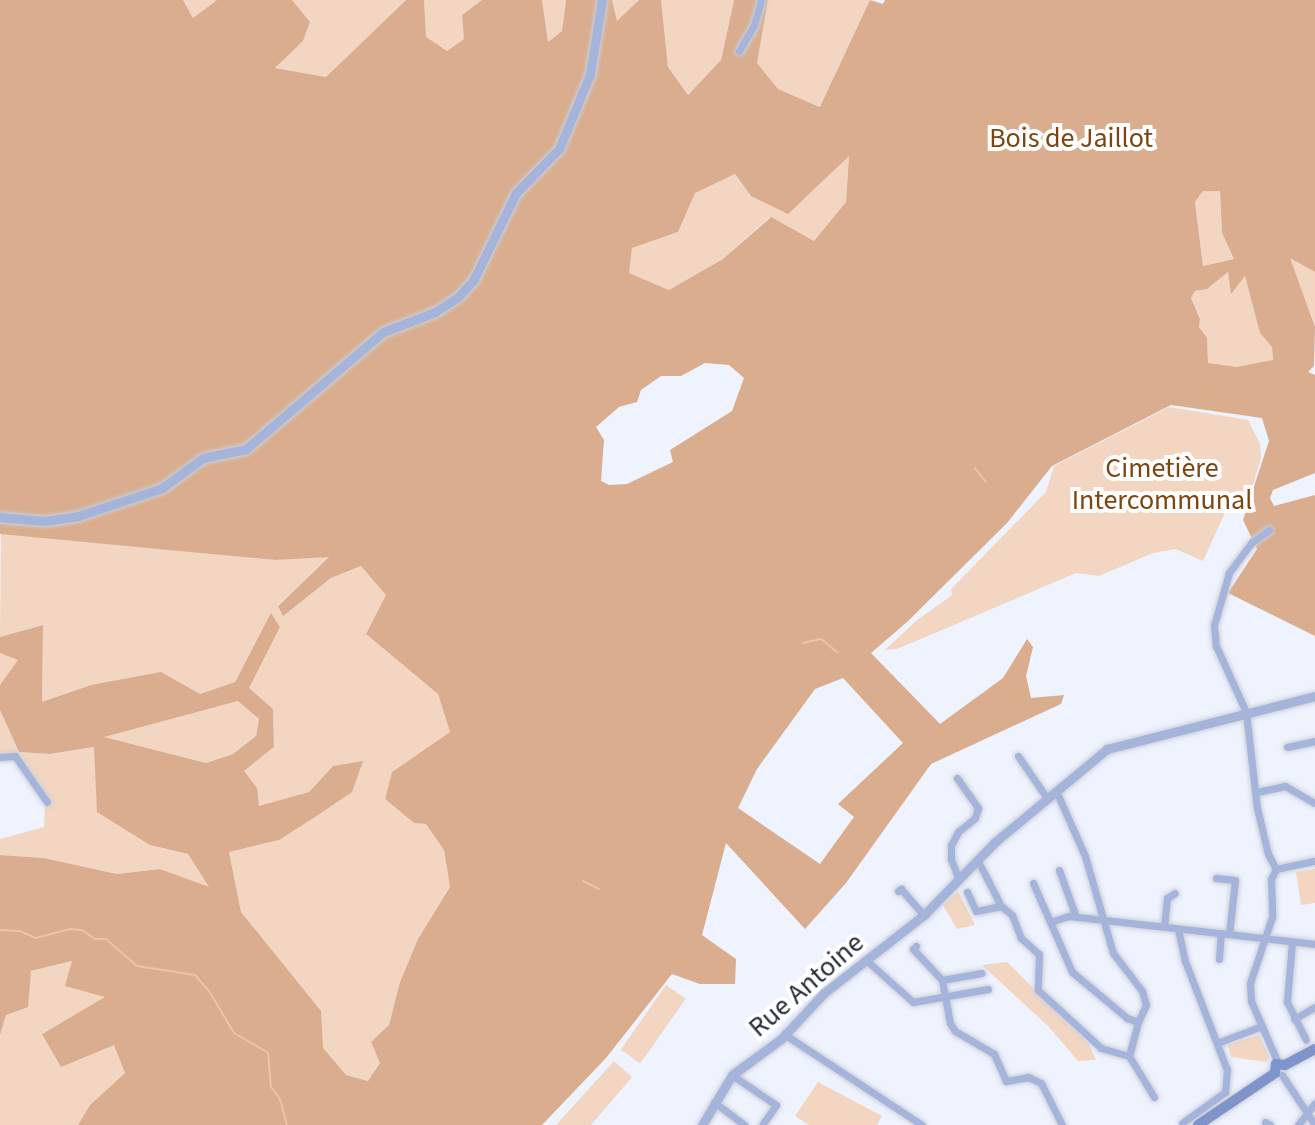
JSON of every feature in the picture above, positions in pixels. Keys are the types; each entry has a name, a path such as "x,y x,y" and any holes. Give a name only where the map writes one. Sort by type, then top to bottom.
{"main road":[{"path":"1198,1125 1315,1049"}],"street":[{"path":"0,517 45,521 83,515 167,485 201,459 241,451 256,444 318,385 349,364 383,332 435,312 470,285 516,193 559,149 590,74 602,0"},
{"path":"739,51 754,25 761,0"},
{"path":"1269,530 1252,542 1229,573 1214,625 1216,646 1246,712 1260,819 1276,869 1271,879 1272,917 1250,983 1251,1001 1280,1069 1315,1125"},
{"name":"Rue Antoine","path":"702,1125 732,1075 784,1034 824,993 924,915 1047,798 1107,749 1315,696"},
{"path":"1287,747 1315,741"},
{"path":"0,757 15,756 47,802"},
{"path":"1018,756 1047,798"},
{"path":"957,778 978,808 975,818 958,832 951,845 951,859 959,880"},
{"path":"1257,792 1285,786 1315,803"},
{"path":"1056,791 1085,856 1113,953 1142,991 1146,1005 1129,1056"},
{"path":"978,861 1001,906 1012,915 1021,938 1039,954 1038,990 1101,1048 1129,1056 1154,1097"},
{"path":"1276,869 1315,861"},
{"path":"1059,870 1076,917"},
{"path":"1216,878 1235,880 1219,959"},
{"path":"1033,883 1072,972 1127,1018 1138,1022"},
{"path":"898,891 901,889 924,915"},
{"path":"967,892 976,911 1001,906"},
{"path":"1164,927 1167,898 1175,893"},
{"path":"1050,922 1076,917 1315,944"},
{"path":"1178,929 1185,961 1227,1070 1225,1092 1182,1123"},
{"path":"1292,942 1287,1002 1306,1040"},
{"path":"916,946 913,949 942,980 955,1031 994,1054 1006,1081 1028,1077 1041,1083 1062,1125"},
{"path":"866,960 913,1002 988,989"},
{"path":"942,980 981,973"},
{"path":"1294,1019 1315,1007"},
{"path":"1217,1043 1262,1026"},
{"path":"784,1034 922,1125"},
{"path":"732,1075 776,1105 762,1125"},
{"path":"714,1102 744,1125"},
{"path":"1298,1125 1315,1103"},
{"path":"901,1125 908,1116"}],"green space":[{"name":"Bois de Jaillot","path":"0,0 183,0 193,18 217,0 292,0 310,22 303,41 275,68 326,77 406,0 424,0 426,37 447,51 464,39 462,15 482,0 542,0 548,42 562,31 566,0 612,0 617,21 639,0 661,0 668,67 688,95 721,60 734,0 768,0 757,63 778,89 820,107 870,0 883,4 885,0 1315,0 1315,272 1290,258 1315,327 1314,366 1308,372 1315,375 1315,473 1273,490 1270,498 1274,506 1315,495 1315,636 1228,593 1257,549 1243,520 1269,441 1262,418 1171,405 1052,466 1007,523 907,622 871,653 940,724 1003,678 1027,639 1033,647 1026,676 1031,698 1064,695 1061,704 931,764 846,883 805,929 726,843 702,935 736,959 735,984 700,984 672,974 606,1058 542,1125 78,1125 90,1105 125,1073 114,1045 61,1067 42,1034 105,997 65,986 72,961 31,971 28,1007 6,1015 0,1035 0,855 44,858 117,874 160,869 209,887 188,854 150,845 97,812 94,747 50,754 19,752 0,710 0,685 18,660 0,653 0,637 43,625 42,702 91,685 161,672 200,694 235,682 271,613 280,627 249,688 273,709 274,747 244,771 257,788 259,806 309,792 333,766 363,761 352,792 279,840 229,852 241,912 321,1011 323,1048 346,1075 368,1081 380,1063 371,1042 389,1025 400,982 418,939 450,887 444,850 426,824 414,823 385,799 392,772 450,732 438,694 366,634 386,595 361,566 331,578 283,616 278,606 329,557 275,560 0,534","holes":["849,156 846,202 814,241 771,217 723,259 669,290 629,273 632,248 678,232 695,193 735,174 751,196 788,214","1203,191 1220,191 1222,233 1234,259 1203,266 1195,202","1228,272 1231,294 1245,276 1260,333 1272,347 1273,360 1236,367 1208,363 1207,338 1199,327 1200,319 1191,298 1195,291 1207,289","705,363 729,365 744,378 732,411 670,450 673,462 627,484 609,485 601,481 604,440 596,427 619,407 637,402 641,390 661,376 681,376","843,678 903,743 838,804 854,817 820,864 738,808 757,769 815,689","238,701 259,719 256,736 233,754 206,763 104,737"]},
{"path":"183,0 217,0 193,18"},
{"path":"292,0 406,0 326,77 275,68 303,41 310,22"},
{"path":"424,0 482,0 462,15 464,39 447,51 426,38"},
{"path":"542,0 566,0 562,31 548,42"},
{"path":"612,0 639,0 617,22"},
{"path":"661,0 734,0 721,60 688,95 668,67"},
{"path":"768,0 870,0 821,107 778,89 757,63"},
{"path":"849,155 846,202 814,241 770,217 723,259 669,290 629,273 632,248 678,232 694,193 735,174 751,196"},
{"path":"1203,191 1220,191 1222,233 1234,259 1203,266 1195,202"},
{"path":"1289,256 1315,272 1315,327"},
{"path":"1228,272 1231,293 1245,275 1260,333 1272,347 1273,361 1236,367 1217,367 1208,363 1207,339 1199,327 1200,318 1191,298 1195,291 1207,289"},
{"name":"Cimetière Intercommunal","path":"1169,407 1248,420 1260,444 1261,458 1245,512 1228,506 1203,561 1176,549 1153,553 1099,576 1076,573 897,649 885,650 916,621 952,595 951,589 1046,492 1054,466"},
{"path":"1,533 274,560 330,556 278,605 283,615 331,578 361,566 387,595 366,634 438,694 450,732 392,772 385,799 414,823 426,824 444,850 450,887 418,939 400,982 389,1025 371,1042 380,1063 368,1081 346,1075 322,1048 320,1011 241,912 229,852 279,840 363,762 333,766 309,792 259,807 256,788 244,771 274,747 273,709 248,689 280,627 271,614 235,682 200,694 91,685 42,703 43,625 0,637"},
{"path":"0,653 19,660 0,685"},
{"path":"238,701 259,719 256,736 233,754 206,763 102,737"},
{"path":"0,710 19,752 50,754 95,747 150,845 188,854 210,888 160,869 117,874 44,858 0,855 0,839 44,827 45,805 11,755 0,754"},
{"path":"1315,869 1315,903 1301,905 1296,872"},
{"path":"958,891 975,925 957,929 943,905"},
{"path":"73,961 106,997 43,1033 115,1044 125,1073 90,1105 78,1125 0,1125 0,1035 6,1015 31,971"},
{"path":"1007,962 1088,1043 1096,1060 1078,1061 1049,1027 982,965"},
{"path":"666,985 686,999 640,1063 621,1050"},
{"path":"1259,1035 1269,1057 1267,1062 1231,1057 1228,1045"},
{"path":"614,1061 632,1077 591,1125 556,1125"},
{"path":"818,1082 882,1116 877,1125 809,1125 795,1116"}],"waterway":[{"path":"975,468 986,482"},
{"path":"803,643 821,639 837,652"},
{"path":"583,881 599,889"},
{"path":"0,930 20,931 36,938 70,929 82,930 95,939 106,939 137,966 195,975 209,991 234,1033 268,1053 271,1087 280,1099 287,1125"}]}
